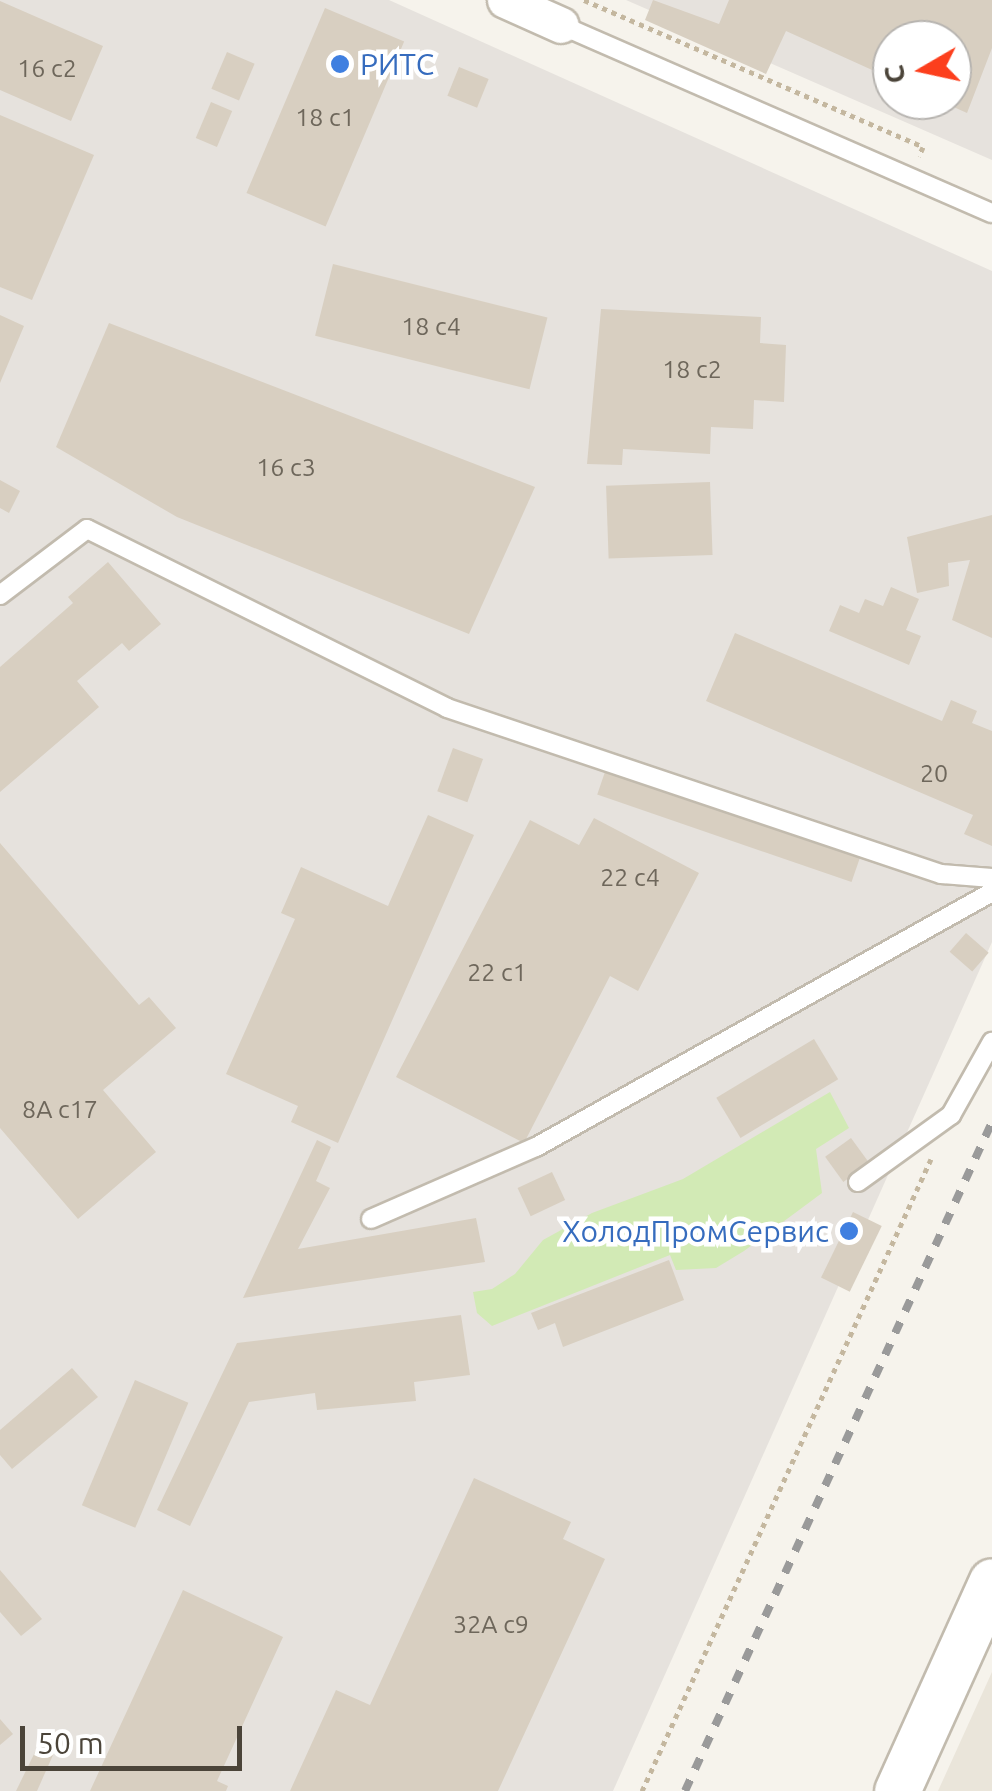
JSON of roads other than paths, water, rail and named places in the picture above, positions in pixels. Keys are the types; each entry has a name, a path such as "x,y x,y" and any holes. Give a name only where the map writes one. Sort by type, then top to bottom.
{"street":[{"path":"506,0 572,12"},
{"path":"897,1791 992,1581"}],"lane":[{"path":"572,12 992,213"},
{"path":"0,595 87,529 447,708 941,874 992,878"},
{"path":"371,1219 536,1148 992,892"},
{"path":"858,1182 951,1115 992,1042"}],"railway":[{"path":"685,1791 992,1122"}],"place":[{"name":"РИТС","path":"340,64"},
{"name":"ХолодПромСервис","path":"849,1231"}]}
